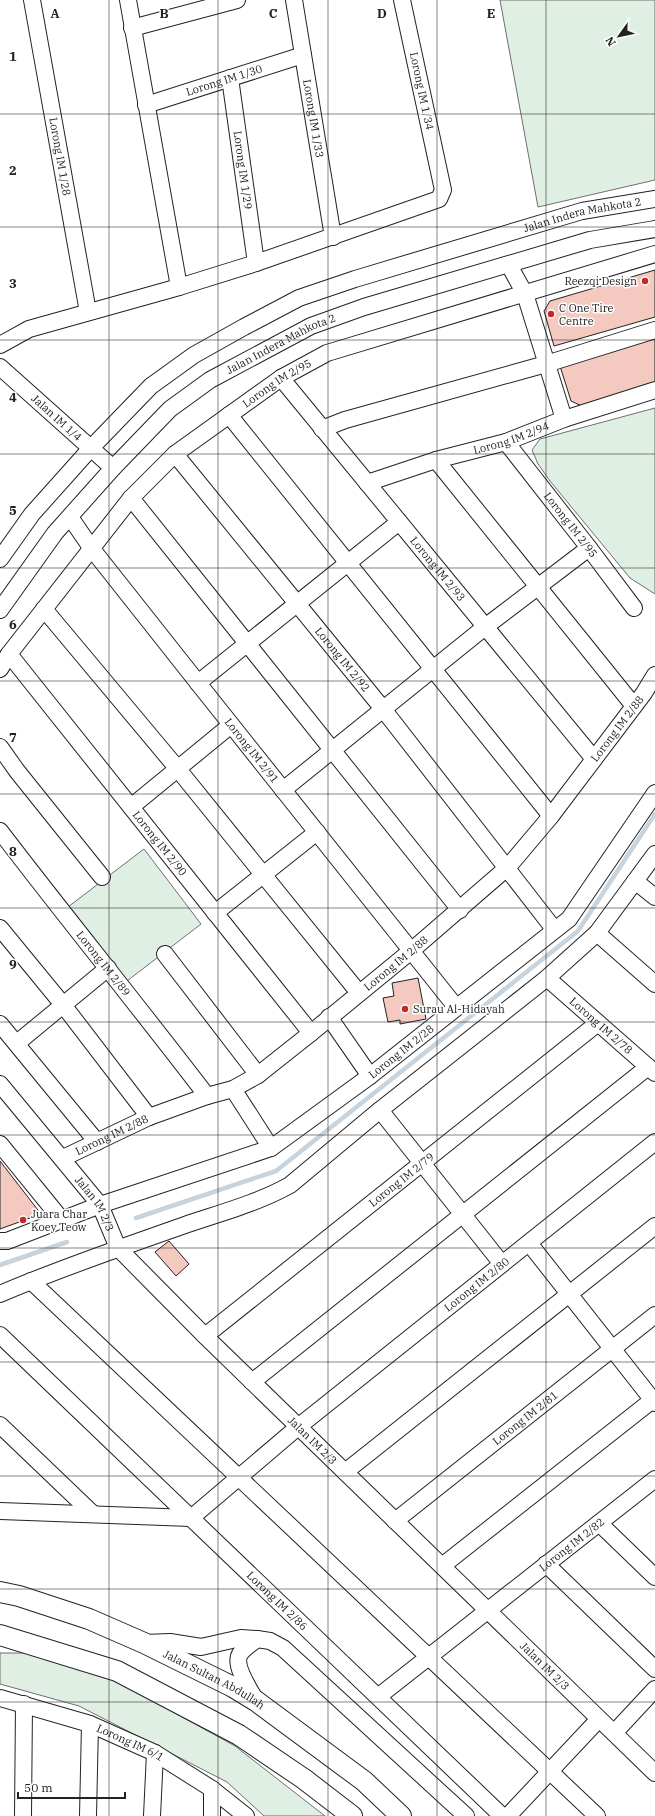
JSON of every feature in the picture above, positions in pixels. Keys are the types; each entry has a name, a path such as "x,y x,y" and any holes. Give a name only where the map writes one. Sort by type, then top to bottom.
{"main road":[{"name":"Jalan Sultan Abdullah","path":"0,1592 19,1596 89,1619 144,1643 233,1687 256,1701 364,1781 401,1816"},
{"path":"0,1635 117,1671 238,1735 304,1779 352,1816"}],"street":[{"name":"Lorong IM 1/28","path":"32,0 88,312"},
{"path":"128,0 178,287"},
{"path":"132,28 237,0"},
{"name":"Lorong IM 1/33","path":"294,0 333,237"},
{"name":"Lorong IM 1/34","path":"333,237 435,202 442,195 443,190 402,0"},
{"name":"Lorong IM 1/30","path":"146,105 303,55"},
{"name":"Lorong IM 1/29","path":"230,78 256,263"},
{"name":"Jalan Indera Mahkota 2","path":"0,559 32,514 91,448 150,386 194,355 299,298 355,279 582,211 655,199"},
{"name":"Jalan Indera Mahkota 2","path":"0,610 55,533 113,468 170,409 204,384 311,326 364,307 590,240 655,229"},
{"path":"0,345 29,329 178,287 333,237"},
{"name":"Lorong IM 2/95","path":"0,669 9,654 131,498 175,454 281,378 327,354 655,254"},
{"path":"509,265 525,294 564,419"},
{"path":"322,429 345,420 546,364 655,330"},
{"name":"Jalan IM 1/4","path":"0,367 113,468"},
{"name":"Lorong IM 2/93","path":"281,378 594,759"},
{"name":"Lorong IM 2/94","path":"367,483 436,460 506,442 564,419 655,390"},
{"path":"229,415 551,816"},
{"name":"Lorong IM 2/95","path":"506,442 634,608"},
{"name":"Lorong IM 2/92","path":"175,454 383,709 508,867 554,928"},
{"path":"436,460 634,706"},
{"path":"131,498 460,910"},
{"name":"Lorong IM 2/91","path":"70,517 92,549 456,1007"},
{"path":"198,683 399,522"},
{"path":"283,790 485,627 589,548"},
{"path":"44,610 177,768 359,993"},
{"name":"Lorong IM 2/90","path":"9,654 311,1033"},
{"name":"Lorong IM 2/88","path":"62,1158 149,1117 207,1096 233,1090 258,1075 311,1033 460,910 508,867 551,816 634,706 649,696 655,675"},
{"path":"131,807 231,725"},
{"path":"0,747 17,771 102,877"},
{"name":"Lorong IM 2/28","path":"0,1241 7,1241 100,1206 271,1148 370,1076 554,928 569,919 655,793"},
{"name":"Lorong IM 2/89","path":"0,831 207,1096"},
{"path":"215,913 316,832"},
{"path":"0,1294 118,1248 277,1192 299,1177 380,1110 547,978 597,933 655,854"},
{"path":"635,880 655,897"},
{"path":"0,928 64,1006 149,1117"},
{"path":"597,933 655,984"},
{"path":"165,954 258,1075"},
{"path":"17,1043 64,1006 108,968"},
{"name":"Lorong IM 2/78","path":"547,978 652,1070"},
{"path":"329,1017 370,1076"},
{"name":"Lorong IM 2/79","path":"205,1336 598,1023"},
{"path":"0,1024 97,1142"},
{"path":"252,1382 463,1215 652,1070"},
{"name":"Jalan IM 2/3","path":"0,1084 100,1206 118,1248 298,1427 655,1773"},
{"path":"233,1090 271,1148"},
{"path":"380,1110 502,1264"},
{"name":"Lorong IM 2/80","path":"191,1518 298,1427 655,1142"},
{"path":"0,1144 61,1220"},
{"path":"345,1472 655,1226"},
{"path":"442,1566 654,1400 528,1243"},
{"path":"31,1281 597,1816"},
{"name":"Lorong IM 2/81","path":"395,1521 655,1315"},
{"name":"Lorong IM 2/86","path":"0,1335 379,1696 502,1816"},
{"path":"0,1425 93,1514"},
{"name":"Lorong IM 2/82","path":"379,1696 546,1564 654,1482"},
{"path":"0,1511 191,1518"},
{"path":"599,1523 655,1577"},
{"path":"546,1564 655,1669"},
{"path":"144,1643 170,1642 192,1647 201,1647 241,1638 256,1638 270,1641 283,1648 466,1816"},
{"path":"256,1638 240,1654 238,1661 240,1671 256,1701"},
{"path":"614,1733 655,1689"},
{"name":"Lorong IM 6/1","path":"0,1698 90,1724 155,1753 212,1789 246,1816"},
{"path":"23,1816 24,1704"},
{"path":"508,1816 599,1718"},
{"path":"88,1816 90,1724"},
{"path":"152,1816 155,1753"},
{"path":"212,1789 212,1816"}],"green space":[{"path":"500,0 655,0 655,180 538,207"},
{"path":"655,408 655,594 630,578 550,481 538,464 532,450 540,439"},
{"path":"144,849 201,924 127,981 68,907"},
{"path":"0,1653 30,1653 115,1680 235,1746 325,1816 264,1816 227,1782 79,1706 0,1684"}],"building":[{"path":"655,270 655,317 554,346 544,311 550,301"},
{"path":"655,336 655,385 584,407 571,401 560,366"},
{"name":"Surau Al-Hidayah","path":"418,978 426,1019 400,1024 400,1020 388,1022 383,998 394,996 392,983"},
{"path":"0,1161 41,1214 0,1229"},
{"path":"169,1241 189,1264 176,1276 155,1252"}],"waterway":[{"path":"136,1218 276,1171 578,931 655,814"},
{"path":"0,1265 67,1242"}],"place":[{"name":"Reezqi Design","path":"645,281"},
{"name":"C One Tire Centre","path":"551,314"},
{"name":"Surau Al-Hidayah","path":"405,1009"},
{"name":"Juara Char Koey Teow","path":"23,1220"}]}
